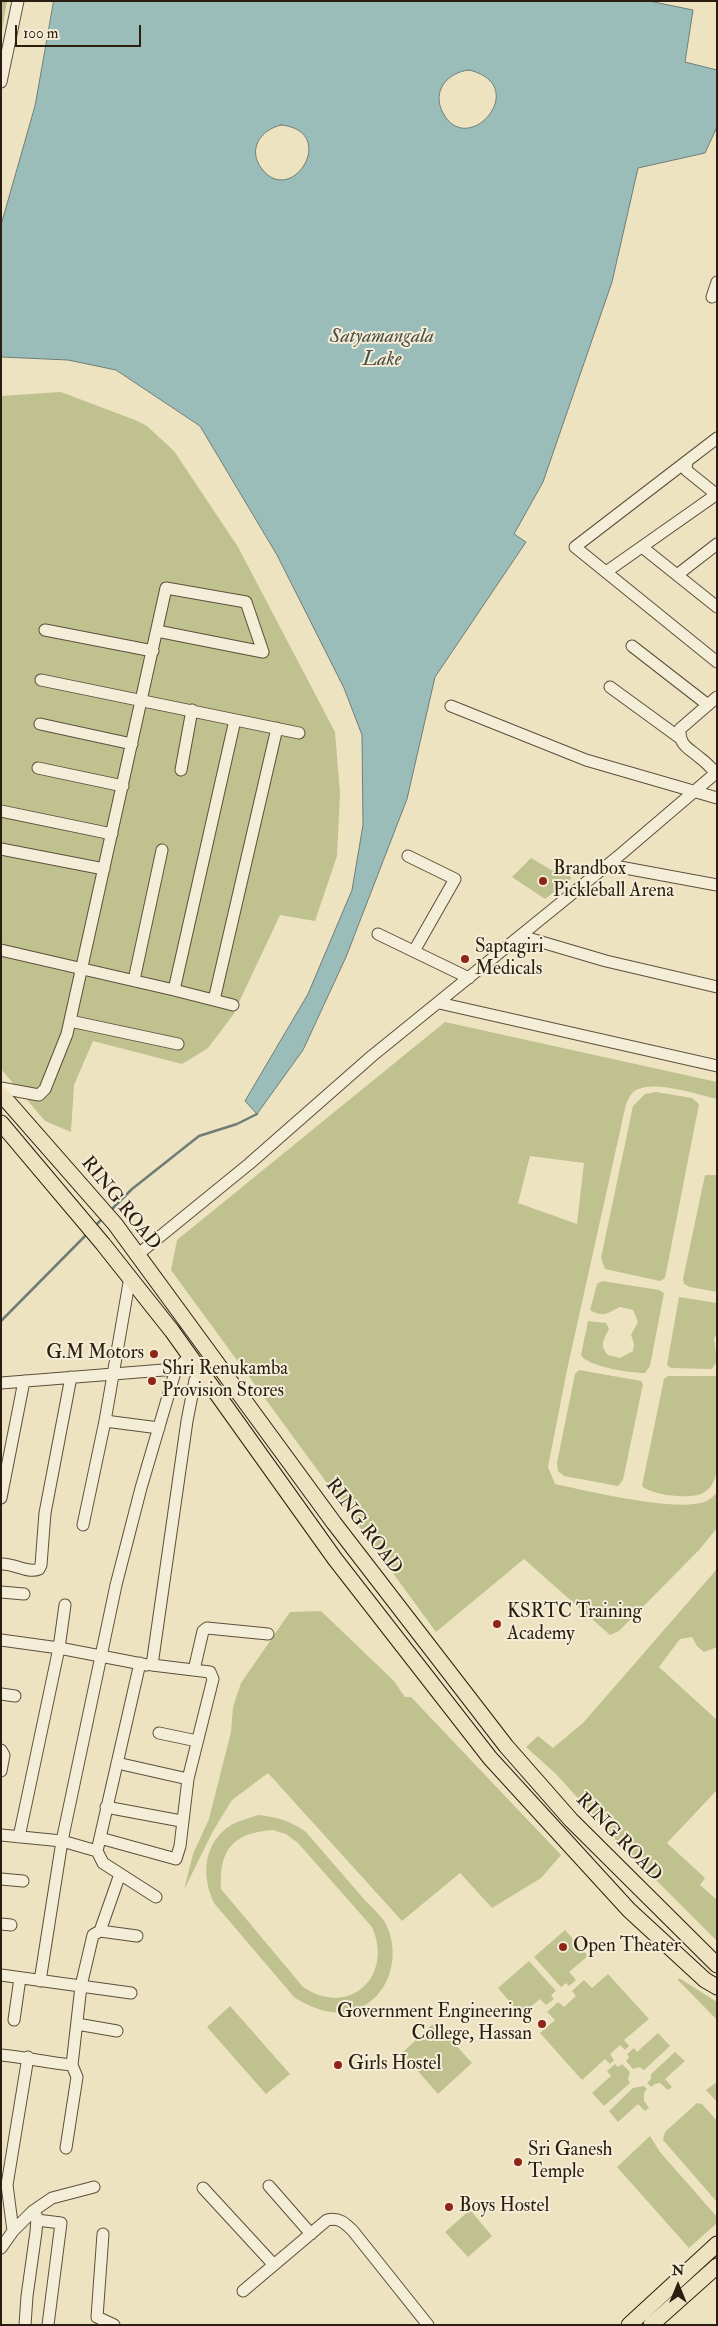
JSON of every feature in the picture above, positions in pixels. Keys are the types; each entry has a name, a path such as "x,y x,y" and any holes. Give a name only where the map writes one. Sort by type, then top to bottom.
{"main road":[{"name":"RING ROAD","path":"1,1094 115,1224 136,1256 334,1523 506,1746 571,1820 717,1965"},
{"name":"RING ROAD","path":"1,1123 126,1272 203,1374 335,1559 490,1758 629,1910 704,1980 717,1987"},
{"path":"126,1272 136,1256"},
{"path":"490,1758 506,1746"},
{"path":"674,1951 689,1938"},
{"path":"629,2325 717,2244"},
{"path":"651,2325 717,2266"}],"street":[{"path":"2,78 18,1"},
{"path":"712,297 717,282"},
{"path":"717,438 575,547 717,662"},
{"path":"606,572 717,494 686,470 687,461"},
{"path":"642,547 717,607"},
{"path":"677,575 715,549"},
{"path":"1,1088 39,1095 45,1089 67,1034 158,631 166,588 246,602 263,652 158,631"},
{"path":"45,630 153,651"},
{"path":"632,646 708,705"},
{"path":"41,680 299,733"},
{"path":"610,687 680,738"},
{"path":"136,1256 469,978 608,865 716,772 684,746 680,738 680,729 717,697"},
{"path":"451,706 586,760 717,798"},
{"path":"180,770 192,710"},
{"path":"174,990 235,720"},
{"path":"40,724 132,744"},
{"path":"214,1000 276,728"},
{"path":"38,768 123,786"},
{"path":"1,811 112,834"},
{"path":"1,849 104,869"},
{"path":"134,980 162,850"},
{"path":"408,856 455,879 414,951"},
{"path":"608,865 717,886"},
{"path":"378,934 469,978"},
{"path":"521,936 606,961 717,987"},
{"path":"1,950 134,980 233,1006"},
{"path":"439,1003 717,1066"},
{"path":"70,1020 178,1044"},
{"path":"84,1526 113,1374 126,1272"},
{"path":"40,1981 62,1841 116,1585 176,1369 190,1357"},
{"path":"1,1383 176,1369"},
{"path":"152,1665 187,1421 196,1380 203,1374"},
{"path":"1,1564 9,1564 34,1571 39,1570 41,1565 45,1513 71,1377"},
{"path":"1,1498 24,1381"},
{"path":"105,1420 159,1428"},
{"path":"1,1592 24,1594"},
{"path":"19,1837 59,1648 65,1605"},
{"path":"194,1670 203,1631 207,1628 268,1634"},
{"path":"1,1640 59,1648 152,1665 210,1672 213,1680 188,1779 181,1821 180,1846 176,1859 100,1838"},
{"path":"140,1663 97,1851 103,1863 156,1897"},
{"path":"1,1694 15,1696"},
{"path":"159,1733 197,1741"},
{"path":"1,1750 4,1755 1,1771"},
{"path":"116,1763 188,1779"},
{"path":"106,1807 181,1821"},
{"path":"1,1835 62,1841 97,1851"},
{"path":"100,1931 120,1874"},
{"path":"1,1879 23,1881"},
{"path":"66,2148 77,2076 72,2065 81,1986 93,1935 100,1931 137,1936"},
{"path":"1,1975 131,1993"},
{"path":"14,2020 20,1978"},
{"path":"77,2024 117,2031"},
{"path":"1,2055 28,2057 52,2063 72,2065"},
{"path":"13,2232 7,2185 28,2057"},
{"path":"1,2248 13,2232 35,2215 52,2198 94,2186"},
{"path":"269,2186 311,2234"},
{"path":"203,2188 274,2265"},
{"path":"25,2325 35,2215"},
{"path":"35,2215 61,2223 48,2325"},
{"path":"243,2291 328,2220 334,2218 342,2221 353,2231 428,2325"},
{"path":"103,2234 97,2317 114,2325"}],"green space":[{"path":"1,1 7,1 1,36"},
{"path":"61,392 147,426 174,451 238,547 335,732 340,793 337,856 315,921 280,915 233,1015 208,1048 182,1064 93,1041 74,1085 71,1132 45,1121 1,1069 1,396"},
{"path":"531,858 553,871 560,869 572,878 545,899 512,877"},
{"path":"445,1022 717,1082 717,1099 656,1086 638,1089 630,1095 626,1104 567,1370 548,1467 555,1484 652,1503 690,1504 709,1500 717,1493 717,1528 699,1550 619,1631 610,1635 524,1559 436,1632 171,1270 177,1240","holes":["530,1156 584,1163 577,1224 518,1203"]},
{"path":"656,1092 692,1098 699,1104 665,1278 660,1281 605,1269 601,1258 633,1106 645,1094"},
{"path":"705,1175 717,1175 717,1292 690,1287 684,1284 683,1279"},
{"path":"602,1281 659,1290 664,1293 650,1366 645,1373 601,1366 592,1363 581,1355 588,1321 606,1323 609,1329 603,1345 608,1355 620,1358 633,1351 634,1344 631,1335 638,1322 633,1310 620,1307 608,1313 599,1314 590,1310 597,1284"},
{"path":"679,1297 717,1303 717,1333 714,1339 717,1361 712,1369 671,1368 667,1365"},
{"path":"579,1370 641,1381 643,1384 623,1480 618,1486 564,1476 558,1471 557,1463 575,1374"},
{"path":"668,1376 717,1376 717,1470 711,1486 703,1493 697,1495 662,1494 642,1486 664,1379"},
{"path":"717,1569 717,1647 704,1652 697,1646 692,1637 680,1639 659,1667 717,1720 717,1790 667,1843 705,1878 700,1885 717,1900 717,1941 617,1841 555,1773 526,1747 538,1736 553,1748 583,1723"},
{"path":"321,1611 393,1680 405,1697 411,1697 561,1855 541,1878 492,1908 460,1873 402,1921 268,1773 232,1800 213,1831 184,1890 193,1854 209,1819 231,1732 233,1707 241,1683 290,1612"},
{"path":"258,1815 278,1818 306,1832 386,1924 392,1947 390,1970 380,1991 362,2007 353,2011 336,2013 310,2006 294,1997 214,1903 206,1875 211,1847 227,1828 235,1823","holes":["273,1830 286,1834 298,1843 372,1927 377,1945 377,1962 372,1976 363,1987 351,1995 336,1998 320,1995 303,1987 221,1889 221,1875 226,1854 238,1839 259,1832"]},
{"path":"565,1930 588,1956 569,1972 576,1980 569,1986 566,1983 561,1987 534,1957"},
{"path":"529,1961 556,1991 551,1995 554,1999 546,2005 540,1999 521,2015 498,1988"},
{"path":"608,1974 649,2019 624,2040 629,2046 625,2050 620,2045 610,2054 614,2060 610,2064 605,2059 582,2080 540,2033 555,2020 547,2012 558,2002 564,2007 576,1996 572,1991 584,1980 592,1988"},
{"path":"679,1978 717,2002 717,2020 678,1980"},
{"path":"230,2006 290,2074 266,2094 207,2027"},
{"path":"435,2022 472,2063 438,2094 402,2053"},
{"path":"658,2033 670,2046 644,2070 639,2067 633,2069 626,2061 629,2057 627,2054 634,2048 637,2052"},
{"path":"675,2052 685,2061 665,2079 672,2087 668,2090 660,2083 651,2087 647,2083 651,2079 651,2074"},
{"path":"615,2064 618,2067 622,2064 630,2072 628,2079 630,2083 604,2106 592,2093 611,2076 607,2071"},
{"path":"717,2082 717,2102 706,2090"},
{"path":"644,2086 647,2089 644,2093 644,2101 649,2108 645,2111 638,2104 618,2122 609,2111 633,2088"},
{"path":"697,2103 702,2104 717,2121 717,2202 663,2140 665,2132"},
{"path":"650,2136 660,2152 717,2217 717,2223 689,2248 617,2167"},
{"path":"470,2210 492,2236 468,2257 445,2232"}],"water":[{"name":"Satyamangala Lake","path":"54,1 649,1 693,10 685,62 717,70 717,127 705,153 638,168 612,282 543,482 514,534 526,542 435,677 407,799 346,957 303,1050 257,1114 245,1101 308,994 352,890 363,825 362,735 344,688 277,555 200,426 116,370 68,360 1,357 1,225 35,106","holes":["469,70 487,78 495,90 495,103 489,115 479,124 467,128 454,125 443,113 439,97 440,90 448,79 454,74","281,125 298,130 307,140 309,152 305,164 297,174 286,179 274,179 262,169 258,162 256,148 258,142 267,131"]}],"waterway":[{"path":"111,1210 132,1189 199,1136 237,1124 257,1114"},
{"path":"95,1226 104,1217"},
{"path":"1,1321 88,1233"}],"place":[{"name":"Brandbox Pickleball Arena","path":"543,881"},
{"name":"Saptagiri Medicals","path":"465,959"},
{"name":"G.M Motors","path":"154,1354"},
{"name":"Shri Renukamba Provision Stores","path":"152,1381"},
{"name":"KSRTC Training Academy","path":"497,1624"},
{"name":"Open Theater","path":"563,1947"},
{"name":"Government Engineering College, Hassan","path":"542,2024"},
{"name":"Girls Hostel","path":"338,2065"},
{"name":"Sri Ganesh Temple","path":"518,2162"},
{"name":"Boys Hostel","path":"449,2207"}]}
